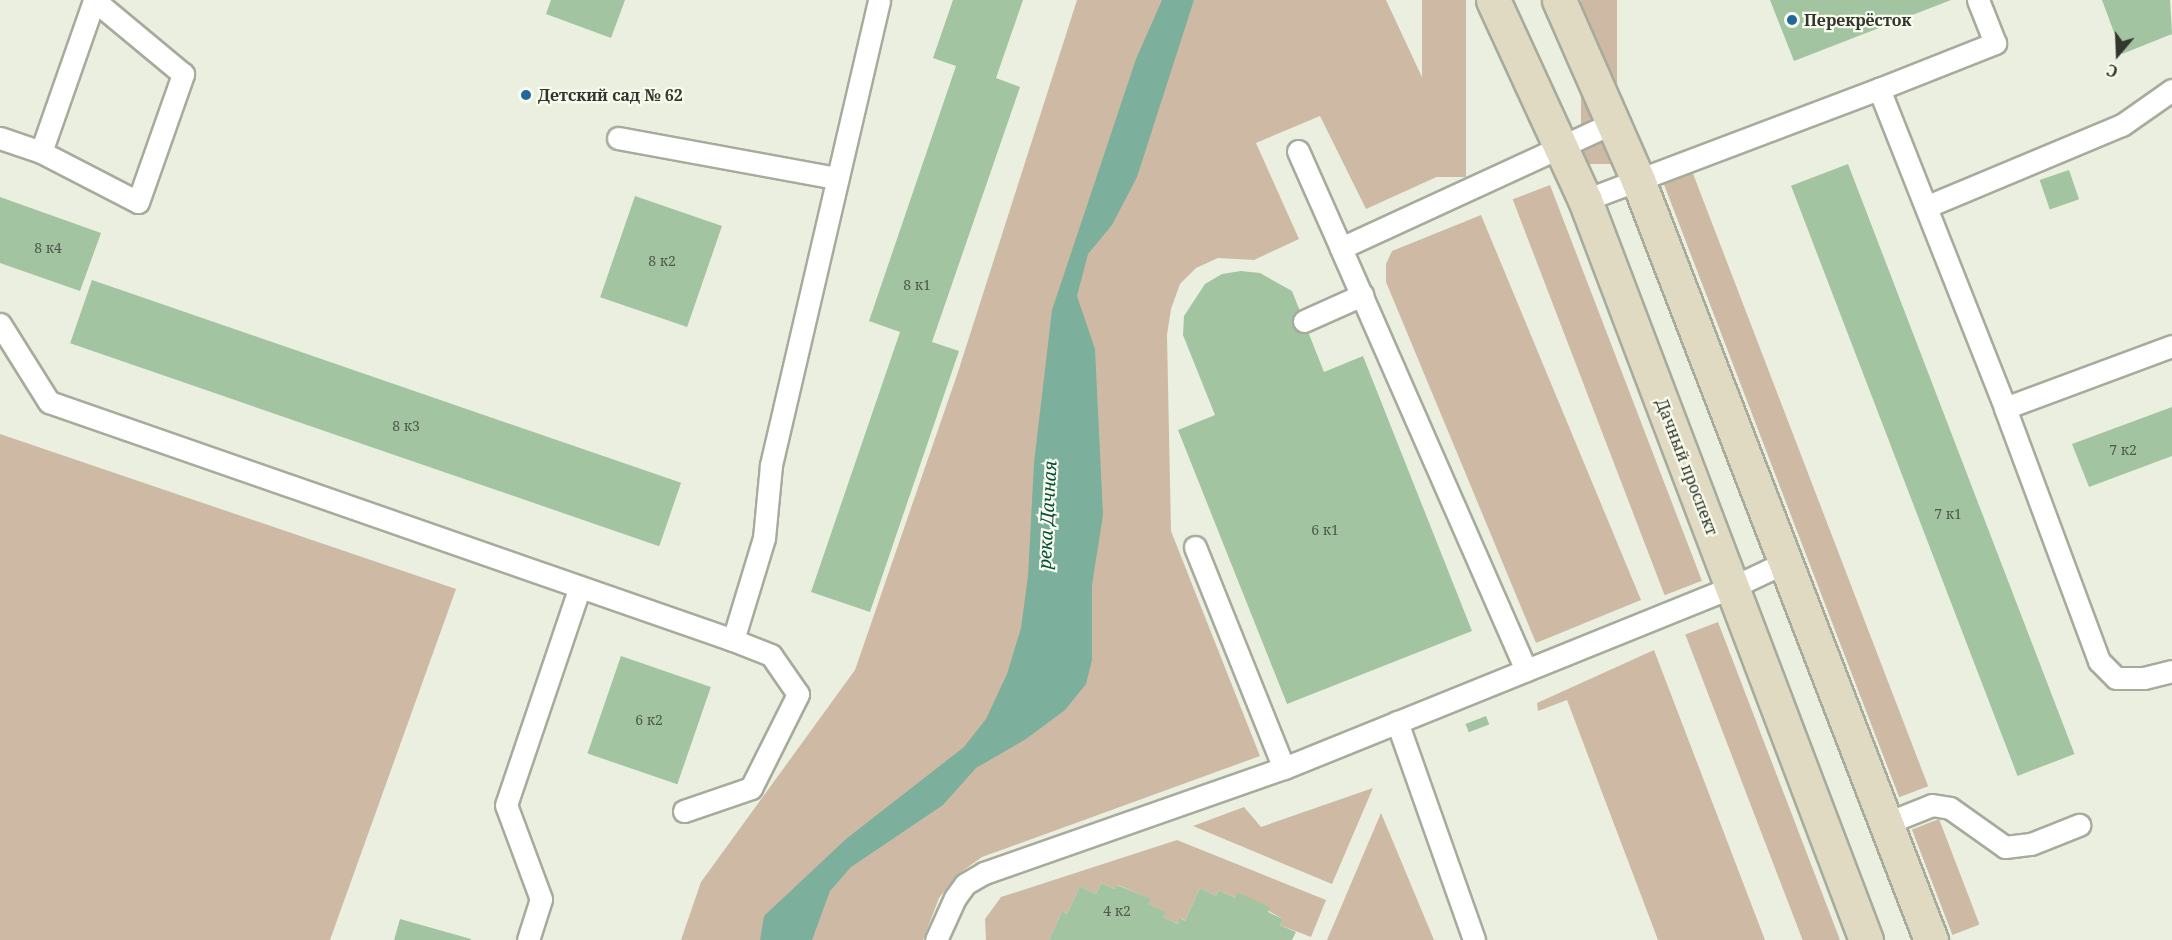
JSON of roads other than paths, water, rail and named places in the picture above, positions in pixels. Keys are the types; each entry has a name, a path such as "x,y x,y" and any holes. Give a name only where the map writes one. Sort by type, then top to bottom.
{"main road":[{"name":"Дачный проспект","path":"1493,0 1585,201 1866,940"},
{"path":"1559,0 1615,122 1638,180 1931,940"}],"lane":[{"path":"0,138 41,152 138,202 183,74 94,0 41,152"},
{"path":"733,640 764,538 771,465 879,0"},
{"path":"1585,201 1995,43 1978,0"},
{"path":"1879,88 1928,206 2098,661 2116,678 2144,678 2172,671"},
{"path":"1928,206 2122,124 2172,90"},
{"path":"1341,248 1615,122"},
{"path":"618,138 837,178"},
{"path":"1298,150 1526,670"},
{"path":"1304,321 1362,295"},
{"path":"0,324 49,402 771,655 798,694 751,788 684,811"},
{"path":"2005,408 2172,346"},
{"path":"1196,546 1284,768"},
{"path":"941,938 955,897 965,884 984,873 1284,768 1733,587 1786,562"},
{"path":"528,940 541,899 506,805 580,587"},
{"path":"1397,722 1474,940"},
{"path":"1887,824 1932,805 1950,808 2005,847 2031,844 2079,825"}],"water":[{"name":"река Дачная","path":"1162,0 1194,0 1137,177 1112,225 1088,254 1077,296 1095,349 1103,515 1092,585 1092,660 1086,684 1065,710 1026,739 976,768 943,805 851,867 830,891 812,940 760,940 764,916 846,839 964,747 986,719 1007,674 1021,628 1028,576 1034,463 1052,310 1136,59"}],"place":[{"name":"Перекрёсток","path":"1792,20"},
{"name":"Детский сад № 62","path":"526,95"}]}
